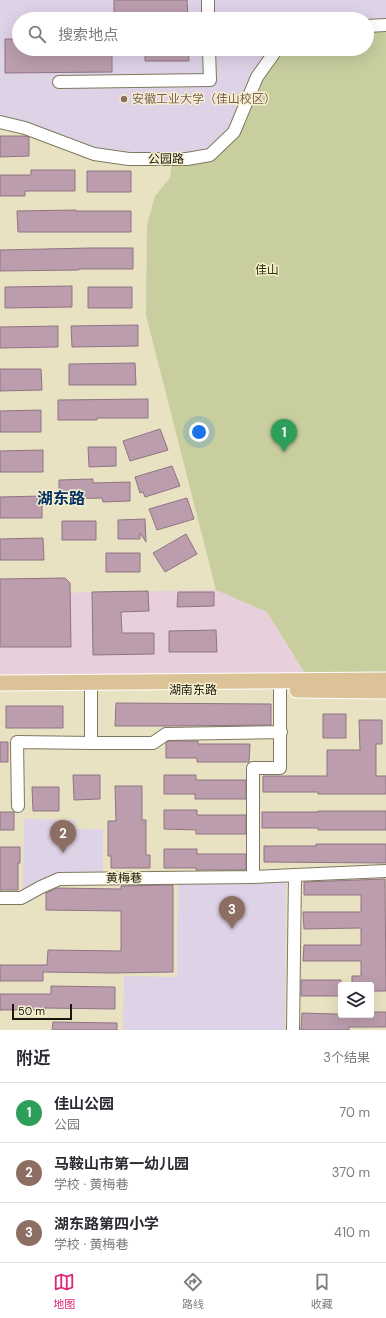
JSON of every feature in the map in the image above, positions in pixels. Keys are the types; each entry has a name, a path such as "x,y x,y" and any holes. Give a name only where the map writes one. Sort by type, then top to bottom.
{"main road":[{"path":"0,682 386,680"},
{"name":"湖南东路","path":"0,692 91,690 386,691"}],"street":[{"path":"208,0 208,12"},
{"path":"374,26 386,25"},
{"path":"59,82 210,80 209,56"},
{"name":"公园路","path":"0,122 25,128 94,154 128,159 187,159 210,155 234,132 257,77 272,56"},
{"path":"91,690 91,743"},
{"path":"253,877 253,768 280,768 280,690"},
{"path":"18,806 17,742 153,744 166,734 281,732"},
{"path":"293,1030 295,875 386,871"},
{"name":"黄梅巷","path":"0,898 21,898 59,879 253,877 295,875"}],"shaded area":[{"name":"安徽工业大学（佳山校区）","path":"0,0 386,0 386,25 374,26 374,12 12,12 12,56 273,56 234,132 210,155 129,159 0,122"},
{"path":"216,590 267,612 309,680 0,683 0,607 57,593"},
{"path":"24,819 76,820 76,829 103,829 103,877 58,878 23,896"},
{"path":"286,882 285,1030 123,1030 124,976 177,977 178,883"}],"green space":[{"name":"佳山","path":"386,25 386,680 309,680 267,612 216,590 146,315 147,225 155,196 170,178 172,159 210,155 234,132 273,56 374,56 374,26"}],"building":[{"path":"114,0 187,0 188,12 114,12"},
{"path":"5,39 12,39 12,56 112,56 112,72 5,73"},
{"path":"145,56 189,56 189,61 145,61"},
{"path":"0,136 29,137 29,156 0,157"},
{"path":"31,170 75,170 75,191 25,191 25,196 0,196 0,175 31,175"},
{"path":"87,171 131,171 131,192 87,192"},
{"path":"17,211 131,211 131,232 18,232"},
{"path":"133,248 133,269 0,271 0,250"},
{"path":"72,286 72,307 5,308 5,287"},
{"path":"88,287 132,287 132,308 88,308"},
{"path":"138,325 138,346 72,347 71,326"},
{"path":"58,326 58,347 0,348 0,327"},
{"path":"135,363 136,385 69,385 69,364"},
{"path":"0,369 41,369 42,390 0,391"},
{"path":"148,399 148,418 58,420 58,400"},
{"path":"41,410 41,432 0,432 0,411"},
{"path":"160,429 168,450 130,461 123,441"},
{"path":"88,447 116,447 116,466 89,467"},
{"path":"43,450 43,472 0,472 0,451"},
{"path":"172,466 180,486 145,497 143,492 140,493 135,477"},
{"path":"93,479 93,483 130,482 130,501 103,502 102,498 59,499 59,480"},
{"path":"42,496 42,518 0,518 0,497"},
{"path":"187,498 194,519 157,530 149,509"},
{"path":"145,519 146,542 140,533 140,539 118,539 118,520"},
{"path":"62,521 96,521 96,540 62,540"},
{"path":"186,534 197,554 165,572 153,553"},
{"path":"43,538 44,560 0,560 0,539"},
{"path":"106,553 140,553 140,572 106,572"},
{"path":"65,578 70,583 71,647 0,647 0,579"},
{"path":"148,591 149,611 121,612 122,633 154,633 154,654 93,655 92,592"},
{"path":"178,592 214,592 214,606 177,607"},
{"path":"216,630 217,652 169,652 169,631"},
{"path":"116,703 271,704 271,725 115,726"},
{"path":"6,706 63,706 63,728 6,728"},
{"path":"323,714 346,714 346,738 323,738"},
{"path":"359,720 382,720 382,744 376,744 376,776 386,776 386,794 263,792 263,776 327,776 327,750 360,750"},
{"path":"168,741 198,741 198,744 250,744 249,762 197,762 197,758 166,758 166,743"},
{"path":"0,742 8,742 8,762 0,762"},
{"path":"73,775 100,775 100,799 74,800"},
{"path":"164,775 196,775 196,780 246,780 246,799 195,799 195,794 164,794"},
{"path":"115,786 142,786 142,820 146,820 146,855 150,855 150,868 111,868 111,856 108,856 108,821 116,821"},
{"path":"32,787 59,787 59,811 33,811"},
{"path":"164,810 197,810 197,815 246,815 246,834 196,834 196,830 164,829"},
{"path":"386,811 386,830 262,828 262,812"},
{"path":"0,812 14,812 14,830 0,830"},
{"path":"316,844 386,844 386,863 264,862 264,846 316,846"},
{"path":"0,847 20,847 20,863 18,863 18,890 0,890"},
{"path":"164,849 197,849 197,854 246,854 246,870 196,870 196,868 164,868"},
{"path":"385,879 386,991 374,991 374,982 352,982 352,976 361,976 361,961 303,961 304,945 361,945 361,928 304,929 303,912 361,912 361,895 304,895 304,882"},
{"path":"173,885 173,972 43,972 43,981 0,981 0,965 47,965 48,950 121,951 121,911 46,910 46,893 57,888 121,889 121,886"},
{"path":"301,980 341,980 341,982 338,982 338,996 301,996"},
{"path":"51,986 115,987 115,1009 45,1008 45,1010 0,1010 0,994 51,994"},
{"path":"374,1012 386,1012 386,1027 349,1027 349,1030 301,1030 302,1013 338,1014 338,1018 374,1018"},
{"path":"53,1022 117,1023 117,1030 52,1030"}],"place":[{"name":"安徽工业大学（佳山校区）","path":"124,99"},
{"name":"佳山公园","path":"284,452"},
{"name":"马鞍山市第一幼儿园","path":"63,853"},
{"name":"湖东路第四小学","path":"232,929"}],"district":[{"name":"湖东路","path":"61,498"}]}
